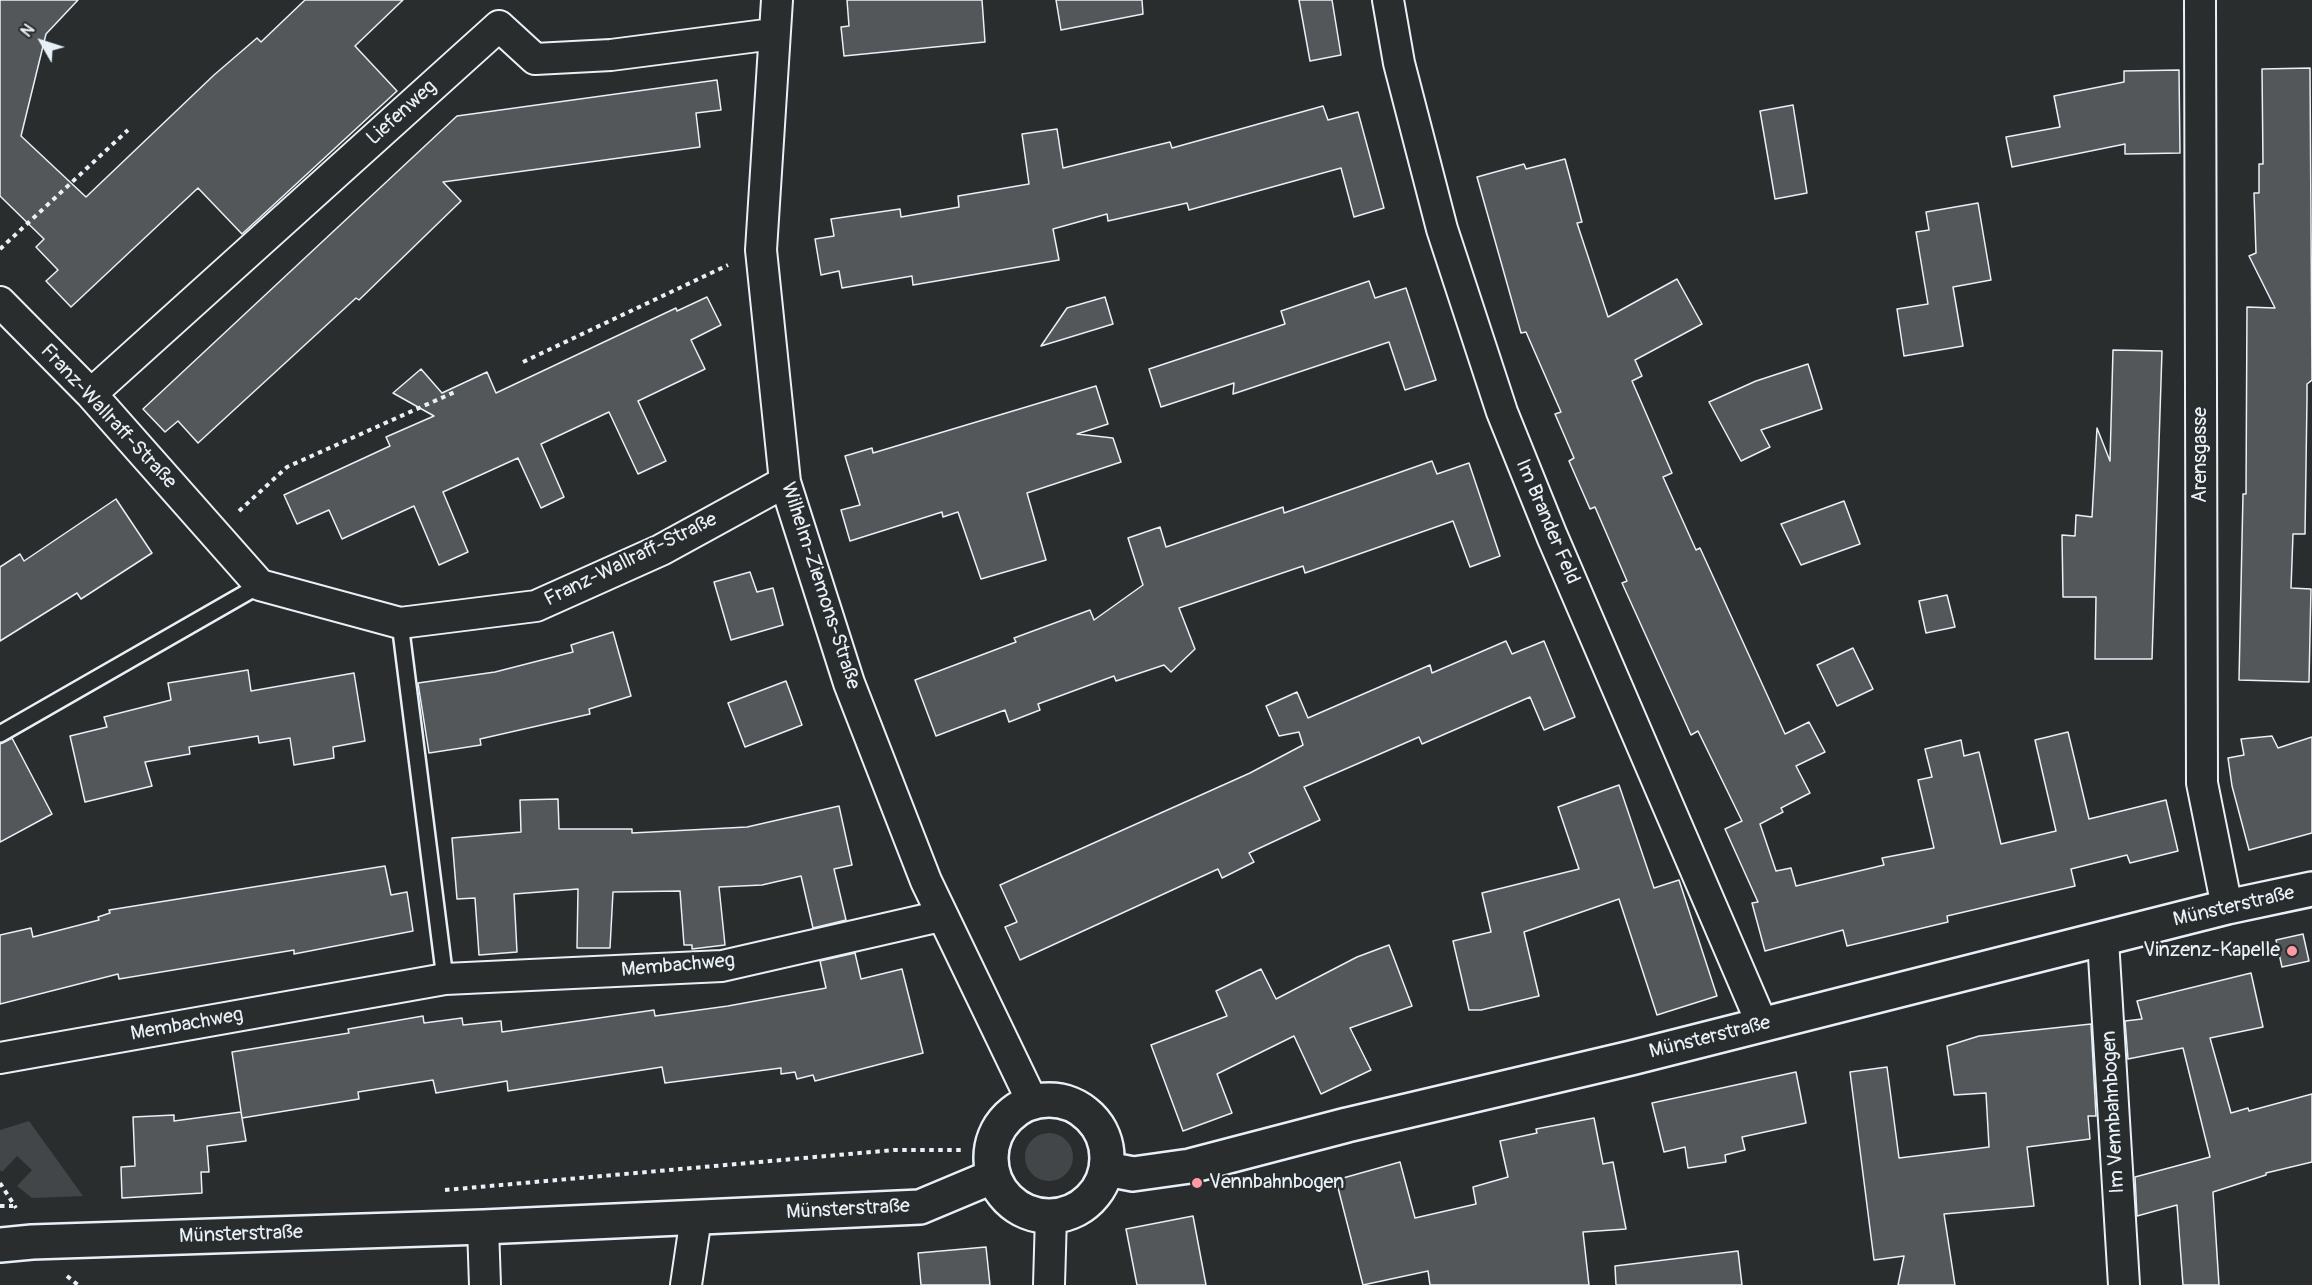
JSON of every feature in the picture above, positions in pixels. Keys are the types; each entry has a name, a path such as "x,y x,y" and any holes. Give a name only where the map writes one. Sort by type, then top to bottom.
{"street":[{"name":"Wilhelm-Ziemons-Straße","path":"777,0 773,34 761,250 785,482 849,683 941,916 1032,1101"},
{"name":"Im Brander Feld","path":"1388,0 1399,63 1442,229 1502,412 1552,536 1762,1024"},
{"name":"Arensgasse","path":"2200,0 2202,783 2227,907"},
{"name":"Liefenweg","path":"91,394 499,26 535,59 611,55 773,34"},
{"name":"Franz-Wallraff-Straße","path":"0,302 91,394 260,585 400,623 536,606 661,550 785,482"},
{"name":"Münsterstraße","path":"1107,1169 1133,1174 1190,1166 1347,1125 1631,1058 2227,907 2312,889"},
{"name":"Membachweg","path":"0,1058 445,980 722,966 941,916"},
{"name":"Im Vennbahnbogen","path":"2103,940 2124,1285"},
{"path":"1057,1099 1085,1112 1105,1139 1107,1169 1095,1194 1074,1210 1051,1216 1032,1213 1018,1207 1002,1192 993,1163 1000,1126 1016,1110 1032,1101 1057,1099"},
{"name":"Münsterstraße","path":"0,1245 32,1242 483,1227 920,1207 993,1163"},
{"path":"1049,1285 1051,1216"},
{"path":"686,1285 696,1217"},
{"path":"483,1227 485,1285"}],"lane":[{"path":"0,734 260,585"},
{"path":"400,623 445,980"}],"path":[{"path":"0,249 128,130"},
{"path":"523,362 761,250"},
{"path":"214,533 287,467 457,391"},
{"path":"438,1191 894,1150 993,1163"},
{"path":"0,1182 15,1206 25,1207"}],"shaded area":[{"path":"29,1121 83,1196 32,1198 17,1186 32,1170 17,1156 2,1172 0,1170 0,1130"},
{"path":"1044,1133 1054,1133 1069,1143 1073,1157 1072,1166 1063,1177 1054,1181 1044,1181 1029,1171 1025,1162 1025,1152 1035,1137"}],"building":[{"path":"0,0 78,0 46,34 21,136 86,197 214,75 257,38 261,42 305,0 403,0 355,46 397,91 242,234 198,188 71,307 46,281 58,270 36,247 44,239 0,196"},
{"path":"847,0 982,0 985,42 844,56 841,27 849,26"},
{"path":"1056,0 1142,0 1143,14 1061,30"},
{"path":"1299,0 1332,0 1341,55 1310,61"},
{"path":"2310,68 2312,380 2307,384 2305,534 2293,534 2291,588 2311,589 2309,682 2239,680 2243,494 2246,494 2247,307 2275,308 2249,256 2256,253 2254,193 2259,193 2259,164 2263,164 2262,69"},
{"path":"2179,70 2180,153 2125,154 2125,144 2012,167 2006,137 2060,127 2054,96 2124,82 2124,71"},
{"path":"717,80 721,110 696,113 700,147 443,182 461,201 359,300 356,298 198,443 178,421 165,432 143,409 457,116"},
{"path":"1793,105 1807,193 1775,199 1760,111"},
{"path":"1323,106 1328,120 1358,112 1384,208 1354,217 1341,168 1189,210 1187,203 1108,221 1107,214 1053,229 1059,260 913,285 912,276 842,288 839,271 821,275 815,239 834,236 831,219 900,209 901,217 959,207 958,196 1029,184 1022,134 1057,129 1063,168 1170,142 1172,148"},
{"path":"1565,159 1582,222 1577,223 1608,317 1677,279 1702,324 1635,360 1642,376 1632,381 1672,473 1663,477 1696,550 1700,548 1785,734 1809,722 1825,752 1796,766 1810,793 1781,808 1783,812 1760,824 1776,871 1791,868 1796,886 1884,865 1882,858 1934,848 1918,780 1932,777 1925,749 1961,740 1964,756 1979,752 2001,844 2056,831 2035,740 2068,732 2089,819 2166,800 2178,851 2130,863 2127,855 2071,869 2075,886 1947,916 1948,922 1847,946 1843,930 1765,951 1752,903 1758,902 1725,829 1742,821 1698,731 1691,735 1622,583 1627,581 1595,507 1590,509 1569,461 1574,458 1555,414 1561,412 1526,332 1521,333 1477,177 1524,164 1526,169"},
{"path":"1978,203 1991,280 1953,287 1963,346 1904,356 1897,309 1928,304 1916,232 1929,230 1926,212"},
{"path":"1369,281 1375,298 1406,288 1436,380 1405,390 1389,342 1233,394 1234,383 1161,407 1149,369 1285,324 1281,311"},
{"path":"707,297 721,325 691,340 705,369 638,401 666,461 638,474 609,412 541,444 564,497 541,508 518,458 443,492 468,552 439,565 414,506 342,539 329,510 297,524 284,495 390,446 386,437 434,416 393,393 421,369 442,393 487,372 496,393 676,308 677,311"},
{"path":"1105,297 1113,324 1041,346 1067,308"},
{"path":"2113,350 2162,351 2152,659 2095,659 2096,597 2063,597 2062,535 2075,536 2076,515 2092,517 2097,428 2110,461"},
{"path":"1808,364 1822,409 1761,430 1770,447 1741,461 1709,402 1756,381"},
{"path":"1096,386 1108,424 1077,434 1113,438 1121,462 1027,493 1046,560 981,579 958,512 943,517 942,512 850,541 841,510 860,505 845,456 872,448 873,453"},
{"path":"1432,461 1437,474 1469,463 1500,556 1470,567 1453,521 1305,573 1303,566 1179,608 1195,649 1171,672 1164,665 1116,681 1114,676 1038,704 1040,710 1009,722 1005,710 936,736 915,680 1016,642 1014,638 1090,610 1094,620 1143,585 1128,538 1160,527 1166,547 1283,507 1284,513"},
{"path":"116,499 152,553 81,599 77,593 0,641 0,567 20,554 24,561"},
{"path":"1844,501 1860,544 1801,565 1781,524"},
{"path":"750,572 757,592 773,588 783,625 731,640 714,582"},
{"path":"1947,595 1955,627 1926,633 1919,601"},
{"path":"613,632 631,696 589,709 590,714 480,739 481,745 429,753 418,683 495,672 573,652 571,645"},
{"path":"1506,641 1512,654 1544,641 1575,717 1544,730 1530,697 1422,744 1419,737 1304,787 1320,820 1249,853 1254,862 1222,878 1218,869 1020,960 1005,927 1017,922 1000,885 1250,773 1303,745 1299,732 1279,736 1266,706 1297,692 1308,718 1430,665 1432,673"},
{"path":"1853,648 1873,689 1837,706 1817,665"},
{"path":"248,670 251,691 354,673 365,741 333,747 334,758 294,765 290,738 259,743 258,736 189,747 190,754 145,762 152,786 85,802 70,736 107,727 104,717 171,700 168,683"},
{"path":"786,681 802,725 745,747 728,703"},
{"path":"2272,736 2278,748 2312,737 2312,833 2249,850 2232,786 2228,758 2244,755 2241,739"},
{"path":"12,738 52,814 0,842 0,744"},
{"path":"1619,785 1654,888 1679,880 1717,996 1657,1015 1619,899 1524,932 1539,996 1481,1010 1469,1010 1453,941 1491,932 1482,893 1579,869 1558,807"},
{"path":"558,799 559,829 632,829 632,833 747,827 839,806 852,865 834,869 846,920 813,928 801,876 762,885 719,887 725,945 692,949 692,945 684,945 680,891 613,892 610,948 577,948 578,889 514,894 517,952 479,955 475,898 457,899 452,838 521,832 520,800"},
{"path":"385,866 391,895 407,892 413,931 294,954 294,950 119,979 118,974 0,1004 0,935 31,928 33,937 99,920 98,917 110,913 109,910"},
{"name":"Vinzenz-Kapelle","path":"2303,934 2309,961 2282,967 2276,940"},
{"path":"1389,945 1412,1006 1350,1028 1371,1070 1321,1094 1294,1036 1217,1074 1232,1113 1183,1131 1151,1045 1227,1016 1216,991 1261,969 1276,999 1357,957"},
{"path":"855,953 861,979 902,969 923,1053 815,1081 813,1075 797,1079 795,1072 781,1074 781,1068 665,1083 662,1067 508,1091 507,1081 436,1093 433,1080 358,1092 359,1099 242,1118 232,1052 349,1033 348,1029 423,1016 424,1023 462,1018 463,1025 501,1021 502,1032 654,1010 655,1016 728,1006 826,988 820,961"},
{"path":"2251,973 2263,1027 2210,1038 2231,1113 2248,1108 2249,1111 2312,1094 2312,1162 2266,1173 2266,1175 2213,1192 2219,1285 2183,1285 2177,1205 2137,1216 2135,1177 2210,1157 2183,1048 2128,1059 2125,1021 2142,1019 2137,1001"},
{"path":"2091,1024 2096,1116 2088,1116 2090,1139 2027,1147 2034,1206 1944,1214 1955,1285 1898,1285 1904,1256 1874,1260 1850,1072 1887,1067 1899,1158 1989,1147 1986,1093 1954,1095 1947,1046 1979,1036"},
{"path":"1796,1072 1806,1123 1742,1137 1745,1150 1725,1155 1726,1162 1688,1168 1685,1147 1664,1152 1652,1103"},
{"path":"241,1112 246,1141 207,1146 209,1172 201,1172 202,1193 122,1198 121,1167 135,1166 133,1117 174,1115 174,1121"},
{"path":"1594,1118 1603,1164 1613,1162 1626,1229 1583,1232 1589,1285 1430,1285 1428,1271 1363,1285 1336,1180 1400,1162 1415,1218 1476,1204 1473,1187 1508,1177 1500,1141 1537,1133 1536,1129"},
{"path":"1193,1216 1206,1285 1137,1285 1126,1229"},
{"path":"986,1247 990,1285 921,1285 918,1253"},
{"path":"1738,1251 1742,1285 1616,1285 1615,1266"}],"place":[{"name":"Vinzenz-Kapelle","path":"2292,951"},
{"name":"Vennbahnbogen","path":"1197,1183"}]}
